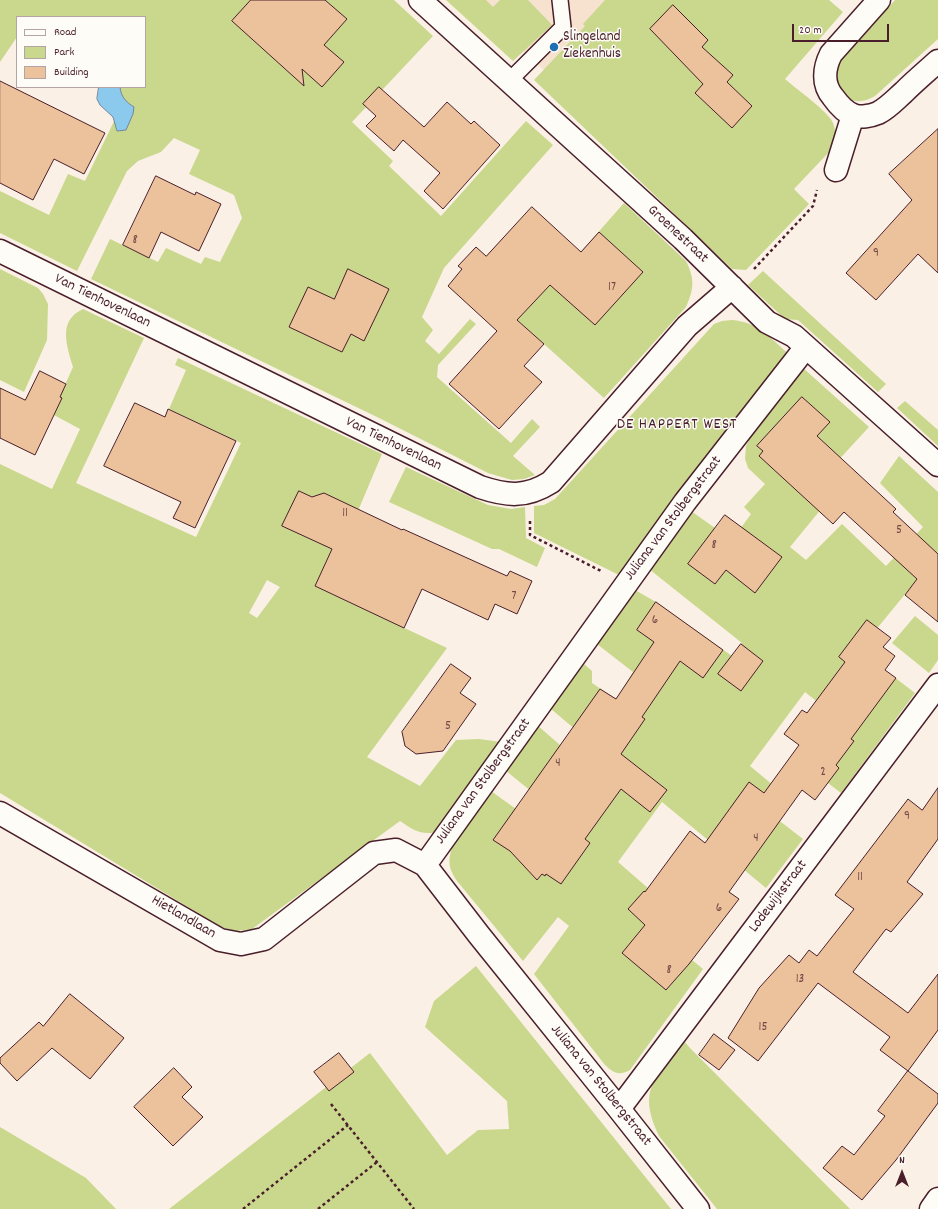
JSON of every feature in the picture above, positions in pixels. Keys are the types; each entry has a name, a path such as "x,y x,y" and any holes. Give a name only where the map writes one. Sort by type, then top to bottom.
{"street":[{"name":"Groenestraat","path":"420,0 683,239 767,322 794,336 938,465"},
{"path":"878,0 831,54 826,64 825,74 827,85 830,94 840,106 853,115 865,116 876,114 887,107 938,61"},
{"path":"836,170 853,115"},
{"name":"Van Tienhovenlaan","path":"0,251 480,487 496,492 514,494 529,493 551,482 687,326 732,287"},
{"name":"Juliana van Stolbergstraat","path":"698,1209 479,935 425,865 685,502 806,347"},
{"name":"Lodewijkstraat","path":"619,1109 938,685"},
{"name":"Hietlandlaan","path":"0,813 220,940 241,944 264,939 374,853 396,850 425,865"},
{"path":"931,1209 938,1199"}],"lane":[{"path":"509,81 563,27 560,0"}],"path":[{"path":"732,287 752,272 813,206 816,192 836,170"},
{"path":"529,493 530,535 626,584"},
{"path":"331,1104 414,1209"},
{"path":"243,1209 348,1125"},
{"path":"318,1209 377,1162"}],"shaded area":[{"name":"Slingeland Ziekenhuis","path":"466,0 606,0 585,26 556,81"}],"green space":[{"path":"0,0 394,0 433,36 352,122 393,161 389,166 441,216 526,121 553,145 444,268 422,317 433,330 425,341 439,354 470,319 476,324 438,365 437,377 511,443 532,419 540,427 513,456 535,475 524,479 512,480 488,473 377,417 91,279 110,239 158,262 166,248 201,264 205,257 220,262 242,218 234,195 189,174 200,150 174,138 161,152 138,161 127,171 77,271 0,233 0,191 49,215 68,174 85,181 119,111 117,88 146,88 146,16 16,16 16,38 0,62"},
{"path":"446,0 486,0 493,7 500,0 528,0 552,25 513,61"},
{"path":"605,0 829,0 843,12 785,79 830,118 835,130 831,150 794,189 809,204 746,270 732,269 534,80 585,26 583,24"},
{"path":"895,0 938,0 938,39 875,96 857,101 849,99 843,95 836,81 840,62"},
{"path":"624,203 686,261 691,273 692,289 686,307 604,398 485,291 563,272"},
{"path":"0,269 38,288 48,304 47,340 24,392 0,380"},
{"path":"763,271 886,384 878,392 798,320 785,319 748,285"},
{"path":"83,309 144,338 76,483 196,537 241,443 169,409 186,370 175,365 178,358 382,454 352,525 332,549 315,586 447,648 367,757 420,786 456,740 479,739 501,742 439,832 427,833 418,831 400,821 252,929 236,931 221,927 0,793 0,464 52,489 80,429 52,414 73,367 68,351 66,335 70,320 75,314","holes":["267,580 280,587 257,618 249,613"]},
{"path":"732,320 749,324 764,332 790,355 621,576 534,533 534,506 544,505 555,499 714,324"},
{"path":"803,368 869,427 821,479 822,508 790,547 806,560 842,524 886,566 923,527 880,483 899,456 938,492 938,552 870,637 885,670 915,693 841,793 828,783 820,704 805,692 750,766 785,795 772,815 803,839 766,888 662,802 618,862 672,909 692,960 703,969 630,1070 622,1073 616,1073 605,1065 534,974 569,926 558,917 523,961 455,878 450,867 452,847 463,827 491,791 570,848 581,832 505,770 537,725 560,745 610,780 620,767 551,709 584,664 592,671 592,683 616,699 633,672 597,644 635,590 656,602 732,656 742,643 649,569 691,511 732,540 751,514 744,507 765,484 748,468 745,459 746,446 754,430"},
{"path":"905,401 938,430 938,446 897,408"},
{"path":"406,467 488,505 511,509 525,507 526,538 545,548 537,567 499,549 492,549 389,502"},
{"path":"915,616 938,635 938,660 929,673 892,643"},
{"path":"476,966 671,1209 169,1209 370,1053 447,1155 478,1130 509,1129 507,1101 425,1027 434,1001"},
{"path":"684,1041 850,1209 717,1209 659,1136 650,1110 650,1090 654,1081 674,1051 678,1052"},
{"path":"0,1127 86,1178 116,1209 0,1209"}],"water":[{"path":"99,88 120,88 124,99 134,107 133,114 126,130 117,131 113,117 100,105 97,99"}],"building":[{"path":"251,0 325,0 347,19 324,45 344,62 322,87 302,69 304,86 232,21"},
{"path":"673,5 708,40 702,47 733,75 727,82 752,106 732,128 695,93 703,84 650,29"},
{"path":"0,81 105,133 84,174 54,159 33,200 0,183"},
{"path":"379,87 424,127 447,102 471,124 474,121 500,145 443,209 424,191 440,173 403,140 394,151 366,126 376,116 363,104"},
{"path":"938,129 938,273 918,254 876,300 846,273 912,200 889,174"},
{"path":"156,176 195,195 196,192 221,204 199,251 161,232 149,258 123,245"},
{"path":"532,207 581,252 599,232 643,272 595,325 550,285 517,320 544,344 524,366 542,382 499,429 449,384 497,331 448,286 462,269 458,266 476,247 486,256"},
{"path":"348,269 389,289 364,341 351,334 342,352 289,327 308,287 334,299"},
{"path":"40,371 66,384 60,397 62,398 35,455 0,438 0,388 25,400"},
{"path":"802,397 830,422 817,436 896,509 893,512 938,554 938,622 905,595 917,579 844,512 833,524 759,456 763,451 757,446"},
{"path":"135,403 165,417 168,409 236,441 195,528 173,518 181,502 104,466"},
{"path":"299,491 312,497 324,493 402,530 403,529 507,576 510,571 532,581 517,614 495,604 488,620 422,589 404,628 315,586 332,549 282,526"},
{"path":"725,515 782,557 755,593 726,570 715,584 688,564"},
{"path":"656,602 723,650 703,678 680,661 642,717 645,719 621,754 667,790 650,812 621,789 585,839 590,843 561,884 546,874 545,876 542,874 537,880 510,851 493,840 600,689 616,699 654,642 637,630"},
{"path":"867,620 891,638 883,647 895,656 885,670 896,678 851,739 854,741 836,765 839,768 815,800 802,790 729,892 739,899 689,964 666,990 622,953 645,925 628,909 644,891 645,892 690,831 705,843 749,782 764,793 799,745 784,734 802,710 807,713 845,662 839,657"},
{"path":"741,644 763,661 741,691 718,674"},
{"path":"451,664 471,678 460,693 476,704 443,751 416,754 405,746 402,732"},
{"path":"938,788 938,839 907,882 923,894 891,932 886,929 853,972 908,1013 938,974 938,1030 908,1071 880,1050 890,1037 818,983 758,1061 728,1038 759,988 789,955 799,963 809,950 817,956 854,909 835,895 908,799 922,810"},
{"path":"70,994 124,1038 90,1079 52,1048 17,1081 0,1063 0,1058 39,1022 43,1026"},
{"path":"714,1034 735,1050 719,1070 699,1055"},
{"path":"339,1053 354,1072 329,1091 314,1072"},
{"path":"174,1068 192,1087 182,1097 203,1117 173,1146 134,1107"},
{"path":"908,1071 938,1094 938,1103 896,1160 862,1200 823,1168 842,1146 854,1155 885,1116 878,1111"}],"place":[{"name":"Slingeland Ziekenhuis","path":"554,47"}],"district":[{"name":"DE HAPPERT WEST","path":"677,426"}]}
